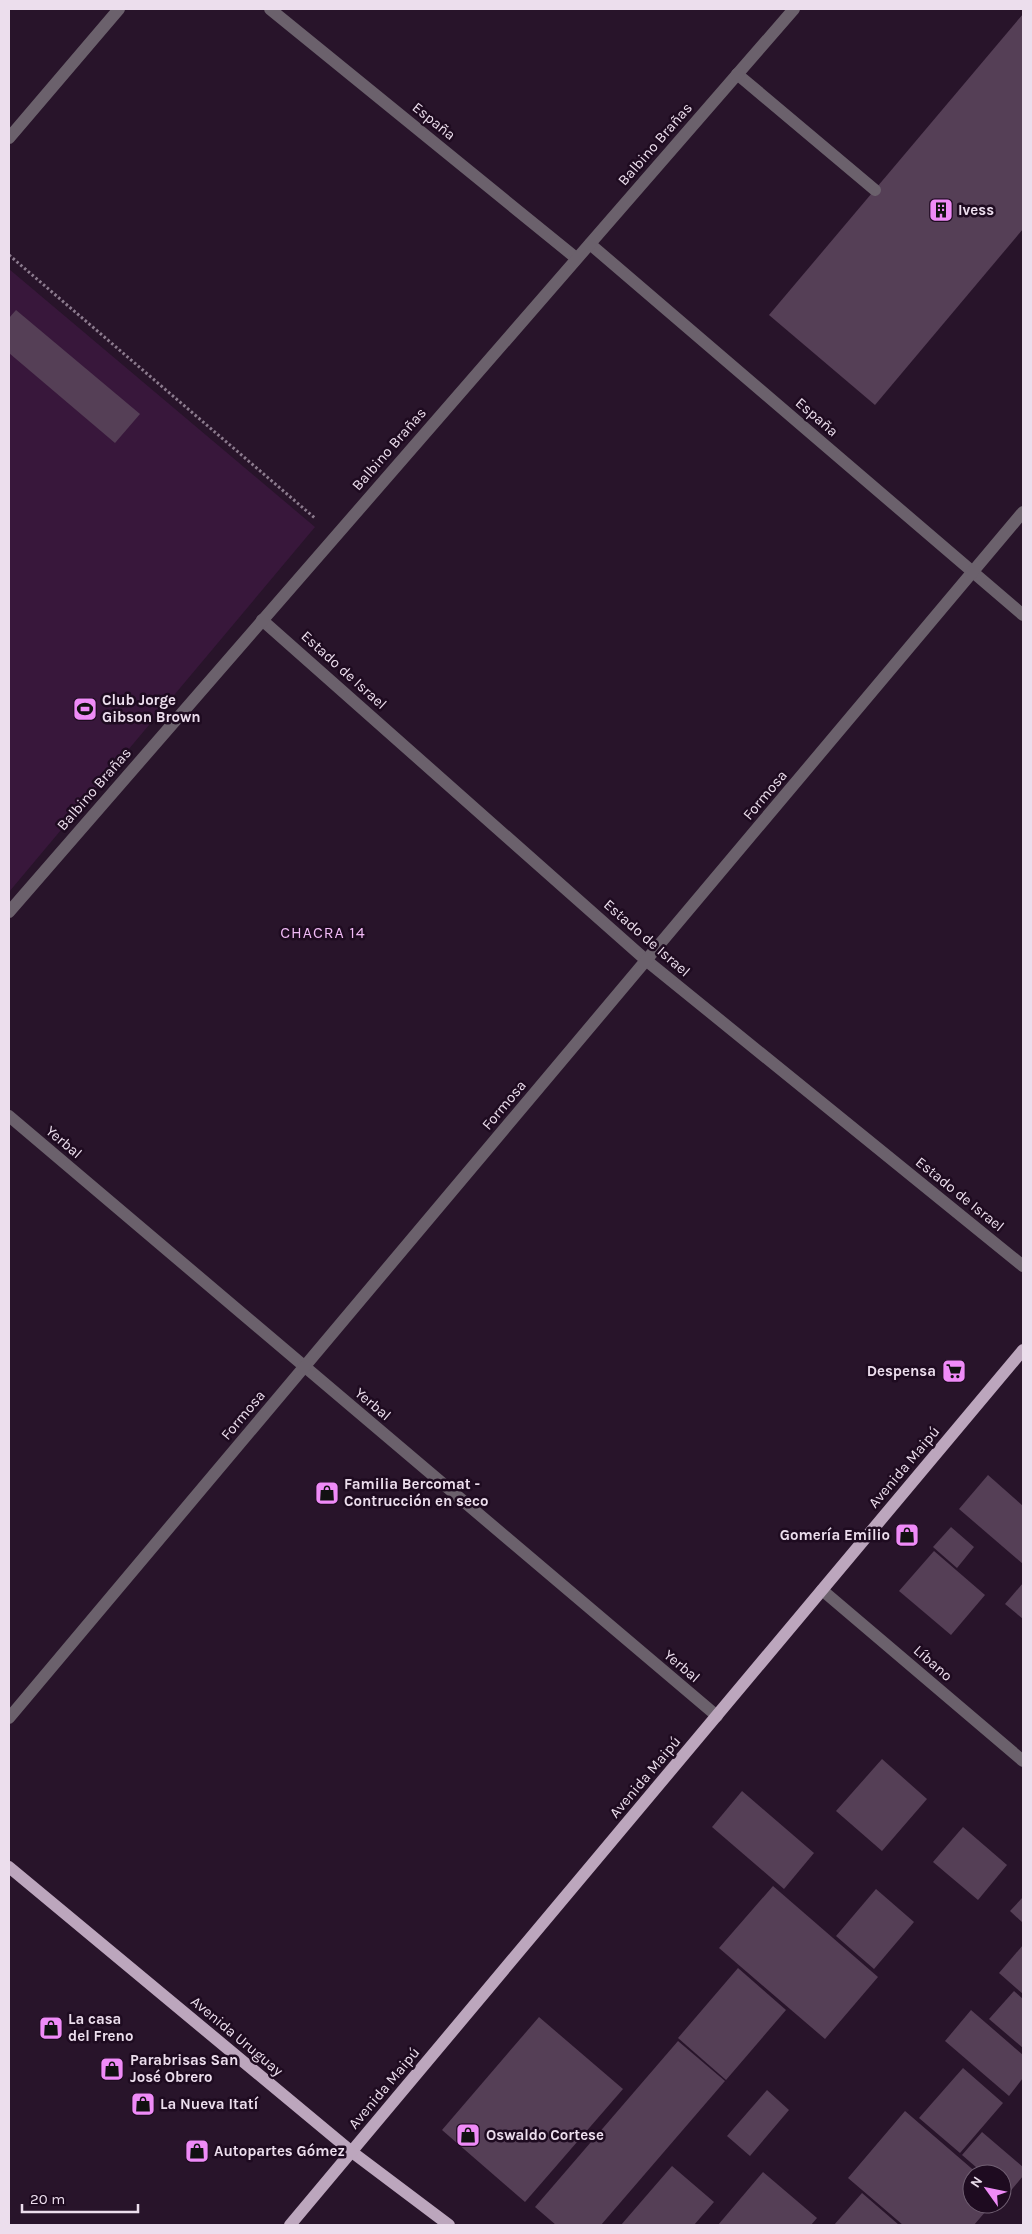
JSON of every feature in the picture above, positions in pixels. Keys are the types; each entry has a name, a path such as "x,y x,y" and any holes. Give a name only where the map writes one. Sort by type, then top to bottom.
{"main road":[{"name":"Avenida Maipú","path":"290,2225 1023,1350"},
{"name":"Avenida Uruguay","path":"9,1867 352,2152 449,2225"}],"street":[{"path":"9,138 119,9"},
{"name":"España","path":"270,9 576,258"},
{"name":"Balbino Brañas","path":"9,912 794,9"},
{"path":"737,74 874,190"},
{"name":"España","path":"590,244 1023,615"},
{"name":"Formosa","path":"9,1718 1023,512"},
{"name":"Estado de Israel","path":"262,620 647,961 1023,1266"},
{"name":"Yerbal","path":"9,1116 717,1716"},
{"name":"Líbano","path":"822,1590 1023,1761"}],"path":[{"path":"9,255 336,536"}],"shaded area":[{"name":"Club Jorge Gibson Brown","path":"9,269 315,527 9,892"}],"building":[{"name":"Ivess","path":"1023,14 1023,229 875,405 769,315"},
{"path":"16,310 140,414 115,443 9,353 9,318"},
{"path":"988,1475 1023,1506 1023,1564 959,1509"},
{"path":"951,1527 974,1547 957,1568 933,1547"},
{"path":"934,1551 985,1595 951,1635 899,1591"},
{"path":"1023,1583 1023,1619 1005,1604"},
{"path":"882,1759 927,1799 882,1851 836,1811"},
{"path":"742,1791 814,1853 784,1889 712,1827"},
{"path":"963,1827 1007,1865 978,1900 933,1862"},
{"path":"773,1886 878,1977 825,2039 719,1948"},
{"path":"876,1889 914,1922 874,1969 836,1936"},
{"path":"1023,1897 1023,1923 1010,1911"},
{"path":"1023,1945 1023,1994 999,1973"},
{"path":"738,1968 786,2010 726,2080 678,2038"},
{"path":"1014,1991 1023,1999 1023,2048 989,2019"},
{"path":"971,2010 1023,2055 1023,2078 1009,2096 945,2041"},
{"path":"539,2017 623,2089 525,2202 442,2130"},
{"path":"678,2041 725,2081 601,2225 556,2225 535,2207"},
{"path":"963,2068 1003,2103 960,2153 919,2118"},
{"path":"767,2090 789,2110 750,2156 727,2136"},
{"path":"905,2111 966,2164 962,2164 962,2214 983,2214 974,2225 903,2225 848,2178"},
{"path":"982,2132 1023,2167 1023,2176 1012,2189 1012,2164 972,2164 962,2155"},
{"path":"672,2166 714,2202 694,2225 621,2225"},
{"path":"763,2172 817,2218 811,2225 718,2225"},
{"path":"862,2193 899,2225 834,2225"}],"place":[{"name":"Ivess","path":"941,210"},
{"name":"Club Jorge Gibson Brown","path":"85,709"},
{"name":"Despensa","path":"954,1371"},
{"name":"Familia Bercomat - Contrucción en seco","path":"327,1493"},
{"name":"Gomería Emilio","path":"907,1535"},
{"name":"La casa del Freno","path":"51,2028"},
{"name":"Parabrisas San José Obrero","path":"112,2069"},
{"name":"La Nueva Itatí","path":"143,2104"},
{"name":"Oswaldo Cortese","path":"468,2135"},
{"name":"Autopartes Gómez","path":"197,2151"}],"district":[{"name":"CHACRA 14","path":"323,932"}]}
